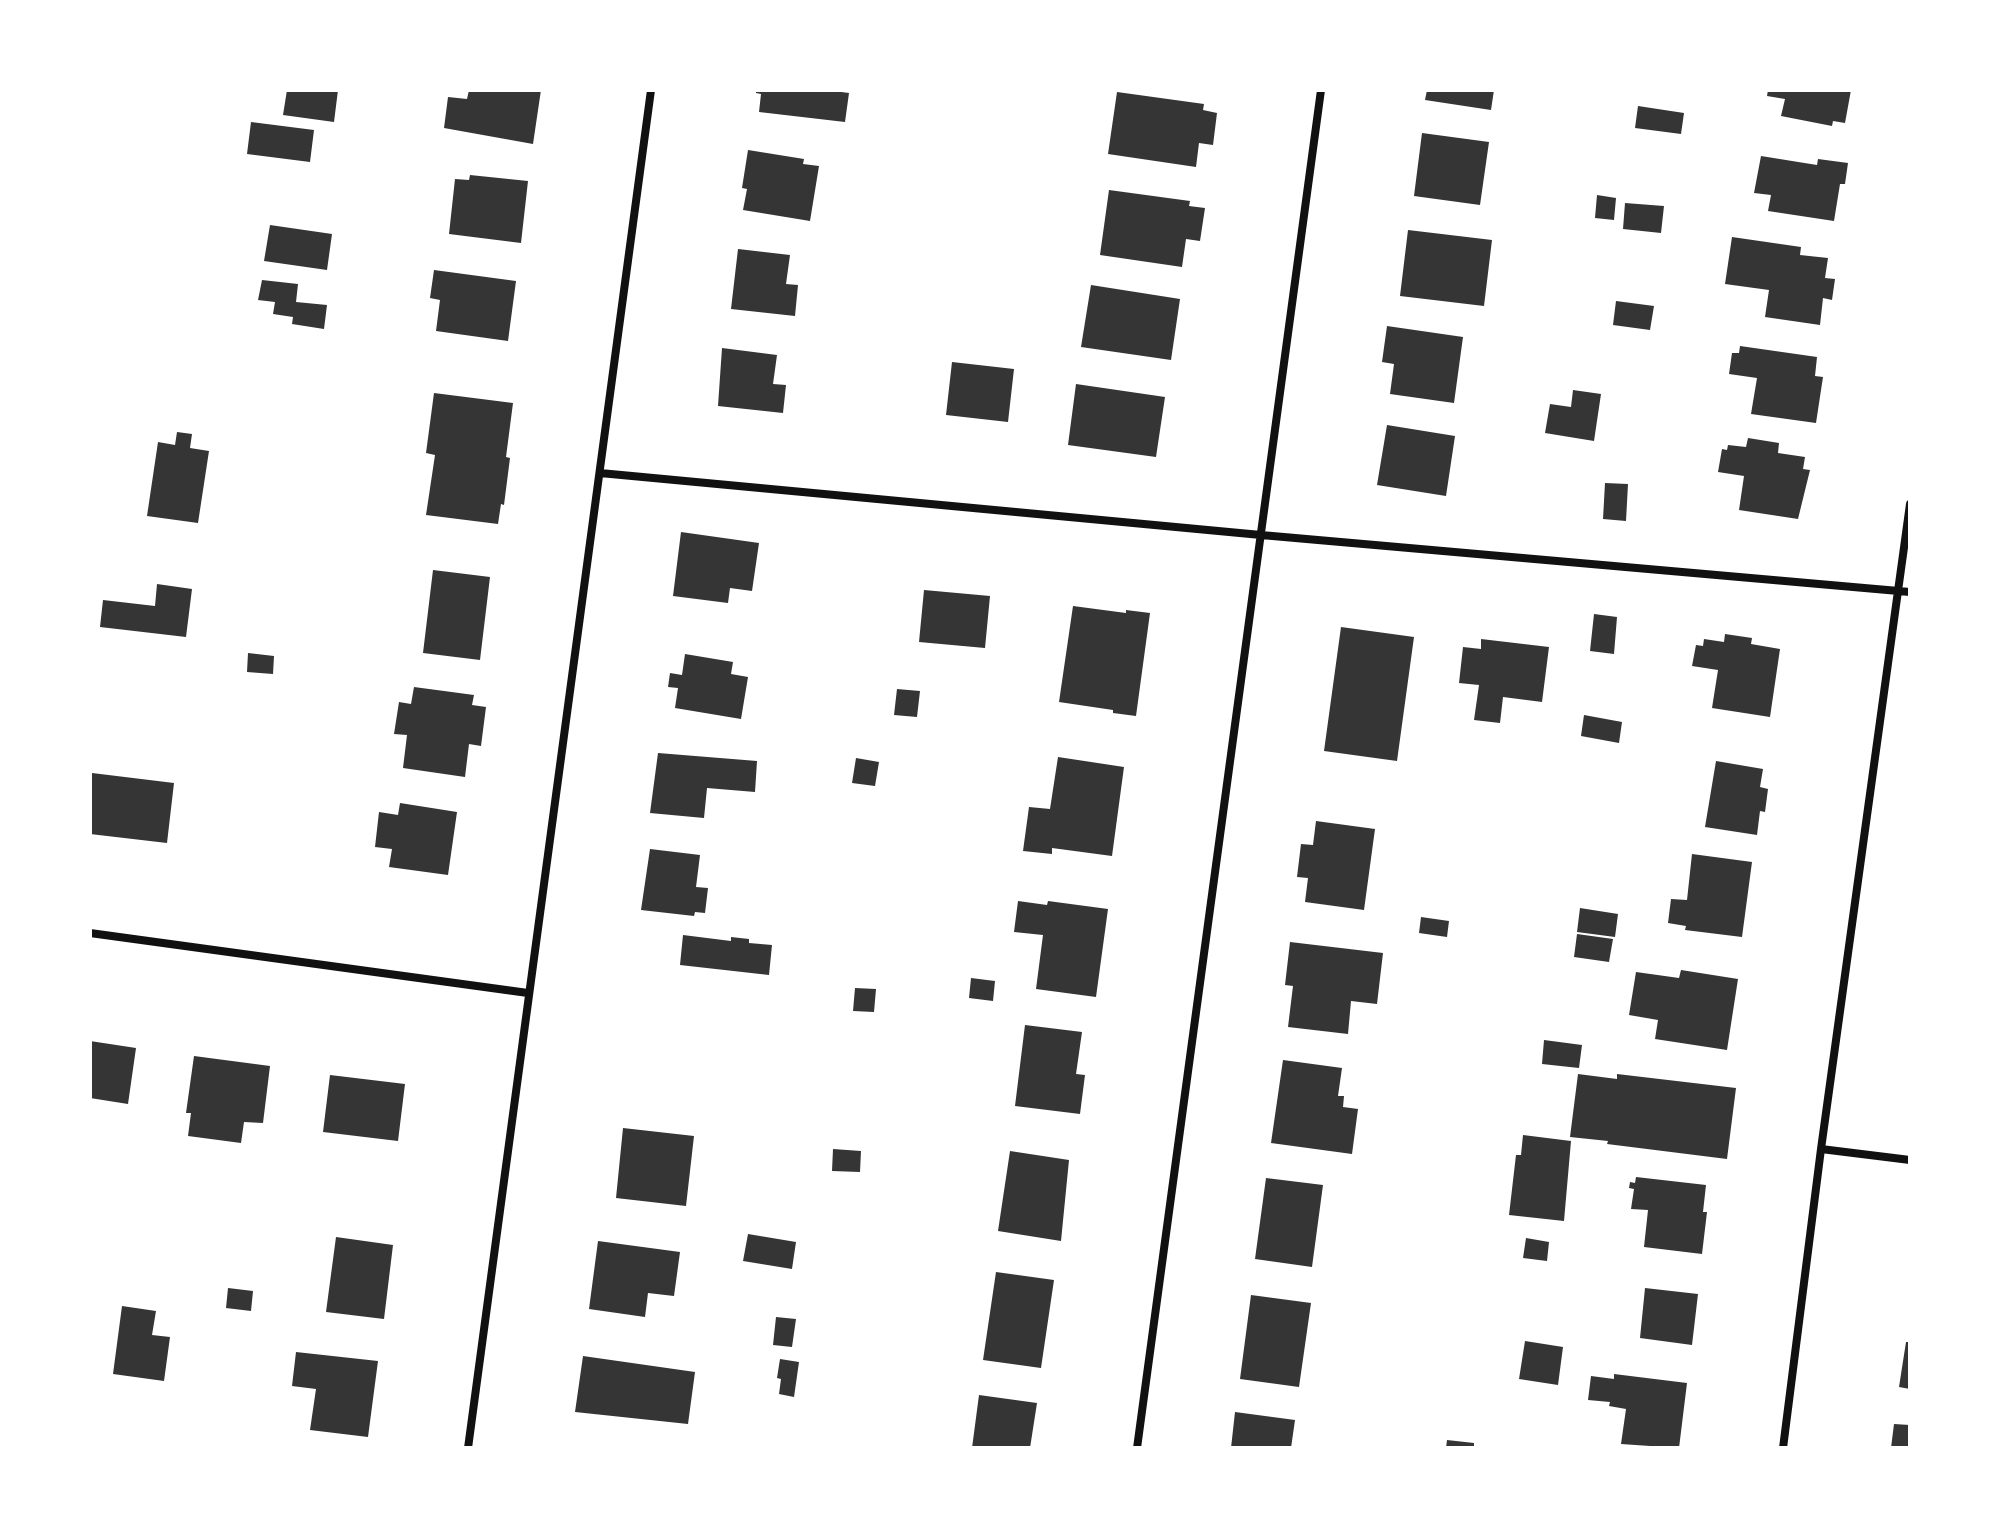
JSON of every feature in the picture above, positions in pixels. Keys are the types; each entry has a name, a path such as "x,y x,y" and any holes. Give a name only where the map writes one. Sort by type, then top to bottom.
{"street":[{"path":"468,1448 651,90"},
{"path":"1137,1448 1321,90"},
{"path":"600,473 1910,592"},
{"path":"1783,1448 1910,504"},
{"path":"90,933 528,993"},
{"path":"1821,1149 1910,1160"}],"building":[{"path":"287,90 338,90 334,122 283,115"},
{"path":"469,90 541,90 533,144 444,128 448,97 467,99"},
{"path":"756,90 849,93 845,122 759,112 761,94"},
{"path":"1427,90 1494,90 1491,110 1425,100"},
{"path":"1768,90 1851,90 1845,123 1833,121 1832,126 1781,116 1785,99 1767,96"},
{"path":"1117,92 1204,104 1203,110 1217,113 1213,145 1199,143 1196,167 1108,154"},
{"path":"1638,106 1684,113 1681,134 1635,128"},
{"path":"251,122 314,130 310,162 247,154"},
{"path":"1422,133 1489,142 1480,205 1414,196"},
{"path":"748,150 804,159 803,164 819,166 810,221 743,210 747,189 742,188"},
{"path":"1761,156 1817,165 1818,159 1848,163 1845,184 1840,184 1834,221 1768,211 1771,195 1754,193"},
{"path":"470,175 528,181 521,243 449,234 455,179 469,180"},
{"path":"1109,190 1190,201 1189,206 1205,208 1200,241 1186,239 1182,267 1100,255"},
{"path":"1597,195 1616,198 1614,220 1595,218"},
{"path":"1625,203 1664,206 1661,233 1623,229"},
{"path":"270,225 332,234 327,270 264,261"},
{"path":"1408,230 1492,240 1484,306 1400,296"},
{"path":"1732,237 1801,247 1800,255 1828,258 1825,278 1835,279 1832,300 1823,298 1820,325 1765,317 1769,290 1725,284"},
{"path":"738,249 790,255 786,284 798,285 795,316 731,309"},
{"path":"434,270 516,281 508,341 436,331 440,300 430,298"},
{"path":"262,280 298,284 296,302 327,305 324,329 292,324 293,317 273,314 275,302 258,300"},
{"path":"1091,285 1180,299 1171,360 1081,347"},
{"path":"1616,301 1654,306 1650,330 1613,325"},
{"path":"1387,326 1463,337 1454,403 1390,394 1394,364 1382,362"},
{"path":"1740,346 1817,357 1815,376 1823,377 1816,423 1751,414 1757,378 1729,374 1732,353 1739,353"},
{"path":"722,348 777,355 773,384 786,385 783,413 718,406"},
{"path":"952,362 1014,369 1008,422 946,415"},
{"path":"1076,384 1165,397 1156,457 1068,445"},
{"path":"1573,390 1601,394 1594,441 1545,433 1550,404 1571,407"},
{"path":"434,393 513,403 506,457 510,458 504,505 501,504 498,524 426,515 435,455 426,453"},
{"path":"1387,425 1455,436 1446,496 1377,485"},
{"path":"177,432 192,434 190,448 209,451 198,523 147,516 158,442 175,445"},
{"path":"1748,438 1779,443 1778,453 1805,457 1803,469 1810,470 1798,519 1739,510 1744,476 1718,472 1722,449 1727,450 1728,445 1746,447"},
{"path":"1605,483 1628,484 1626,521 1603,519"},
{"path":"681,532 759,543 752,591 730,588 728,603 673,596"},
{"path":"433,570 490,577 480,660 423,653"},
{"path":"157,584 192,589 186,637 100,627 103,600 155,606"},
{"path":"924,590 990,596 985,648 919,642"},
{"path":"1073,606 1150,613 1136,716 1059,702"},
{"path":"1594,614 1617,617 1614,654 1590,651"},
{"path":"1341,627 1414,637 1397,761 1324,751"},
{"path":"1725,634 1752,638 1751,644 1780,649 1770,717 1712,708 1718,670 1692,666 1696,645 1703,646 1704,639 1724,642"},
{"path":"1481,639 1549,647 1542,702 1503,697 1500,723 1474,720 1479,685 1459,683 1463,647 1481,649"},
{"path":"248,653 274,656 273,674 247,672"},
{"path":"685,654 733,662 731,674 748,677 741,719 675,708 678,688 668,687 670,673 682,675"},
{"path":"414,687 474,695 472,705 486,707 481,746 469,744 465,777 403,768 407,735 394,734 399,702 411,704"},
{"path":"897,689 920,691 917,717 894,715"},
{"path":"1584,715 1622,722 1619,743 1581,736"},
{"path":"658,753 757,761 755,792 707,788 704,818 650,813"},
{"path":"1058,757 1124,767 1112,856 1052,848 1052,854 1023,851 1029,807 1050,809"},
{"path":"856,758 879,762 875,786 852,783"},
{"path":"1716,761 1763,769 1760,787 1768,789 1765,812 1760,811 1757,835 1705,827"},
{"path":"92,773 174,783 167,843 90,834"},
{"path":"400,803 457,812 448,875 389,867 392,849 375,847 379,812 398,815"},
{"path":"1316,821 1375,829 1364,910 1305,902 1308,878 1297,877 1301,844 1313,845"},
{"path":"650,849 700,855 696,887 708,888 705,913 695,912 694,916 641,910"},
{"path":"1692,854 1752,862 1742,937 1685,930 1686,926 1668,923 1671,899 1687,900"},
{"path":"1018,901 1047,905 1048,901 1108,909 1096,997 1036,989 1043,935 1014,932"},
{"path":"1580,908 1618,914 1615,937 1577,932"},
{"path":"1421,917 1449,921 1447,937 1419,933"},
{"path":"1577,934 1613,939 1609,962 1574,957"},
{"path":"683,935 731,941 731,937 749,939 749,943 772,945 769,975 680,965"},
{"path":"1290,942 1383,953 1377,1004 1351,1001 1348,1034 1288,1027 1293,986 1285,985"},
{"path":"1681,970 1738,979 1727,1050 1655,1039 1658,1020 1629,1015 1636,972 1679,978"},
{"path":"971,978 995,981 993,1001 969,998"},
{"path":"855,988 876,989 874,1012 853,1011"},
{"path":"1025,1025 1082,1032 1076,1074 1085,1075 1080,1114 1015,1106"},
{"path":"1544,1040 1582,1045 1579,1068 1542,1064"},
{"path":"90,1041 136,1048 128,1104 90,1098"},
{"path":"194,1056 270,1066 263,1123 244,1122 241,1143 188,1136 191,1113 186,1113"},
{"path":"1283,1060 1342,1068 1338,1096 1344,1096 1343,1107 1358,1109 1352,1154 1271,1143"},
{"path":"1578,1074 1617,1079 1617,1074 1736,1088 1727,1159 1570,1137"},
{"path":"330,1075 405,1084 398,1141 323,1132"},
{"path":"623,1128 694,1136 686,1206 616,1198"},
{"path":"1523,1135 1571,1141 1564,1221 1509,1215 1516,1155 1521,1155"},
{"path":"833,1149 861,1151 860,1172 832,1171"},
{"path":"1010,1151 1069,1160 1061,1241 998,1231"},
{"path":"1636,1177 1706,1185 1703,1212 1707,1212 1702,1254 1644,1247 1648,1210 1631,1209 1634,1189 1629,1188"},
{"path":"1266,1178 1323,1185 1312,1267 1255,1259"},
{"path":"748,1234 796,1242 792,1269 743,1261"},
{"path":"336,1237 393,1245 384,1319 326,1312"},
{"path":"1526,1238 1549,1242 1547,1261 1523,1258"},
{"path":"598,1241 680,1252 674,1296 648,1293 645,1317 589,1309"},
{"path":"996,1272 1054,1280 1041,1368 983,1360"},
{"path":"228,1288 253,1291 251,1311 226,1308"},
{"path":"1645,1288 1698,1294 1692,1345 1640,1338"},
{"path":"1251,1295 1311,1303 1299,1387 1240,1379"},
{"path":"122,1306 156,1311 152,1335 170,1337 164,1381 113,1374"},
{"path":"776,1317 796,1319 792,1347 773,1345"},
{"path":"1525,1341 1563,1347 1558,1385 1519,1379"},
{"path":"1906,1342 1910,1342 1910,1389 1899,1387"},
{"path":"296,1352 378,1361 368,1437 310,1430 316,1389 292,1386"},
{"path":"583,1356 695,1372 688,1424 575,1412"},
{"path":"780,1359 799,1362 794,1397 779,1394 781,1379 777,1378"},
{"path":"1614,1374 1687,1383 1679,1448 1621,1444 1626,1409 1609,1406 1610,1402 1588,1400 1591,1376 1614,1379"},
{"path":"979,1395 1037,1403 1030,1448 972,1448"},
{"path":"1235,1412 1295,1420 1291,1448 1231,1448"},
{"path":"1894,1424 1910,1425 1910,1448 1891,1448"},
{"path":"1447,1440 1474,1443 1474,1448 1446,1448"}]}
